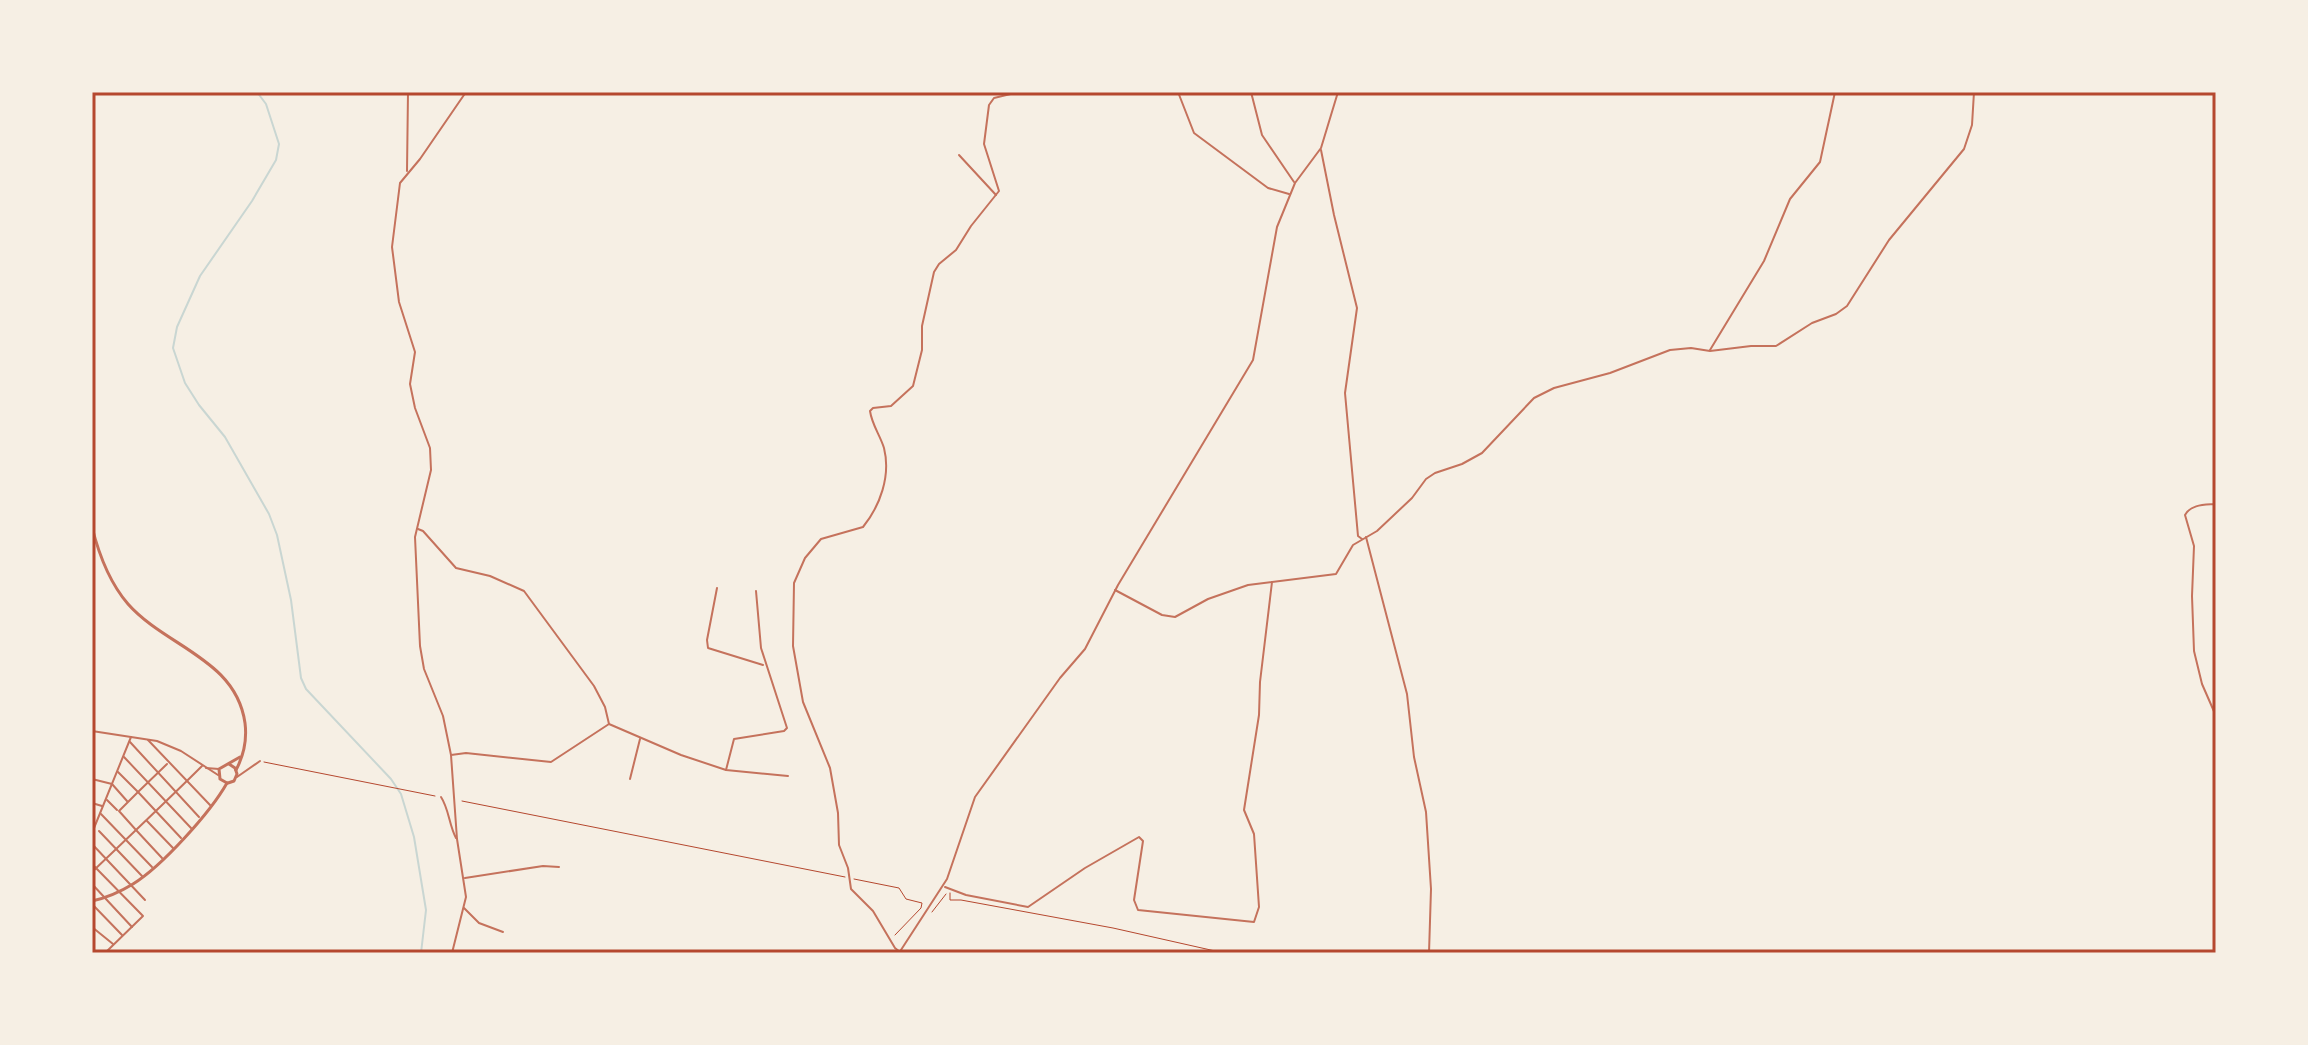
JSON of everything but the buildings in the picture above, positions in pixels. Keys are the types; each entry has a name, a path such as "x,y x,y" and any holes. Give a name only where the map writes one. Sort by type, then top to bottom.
{"street":[{"path":"407,174 408,92"},
{"path":"452,953 466,897 457,839 451,755 443,716 422,661 415,571 416,529 431,470 430,448 410,384 415,352 399,302 392,247 398,187 466,92"},
{"path":"1019,92 993,98 989,105 984,144 999,189 956,250 934,272 914,384 891,406 871,410 873,426 884,450 885,485 880,499 863,527 826,536 817,542 800,567 794,583 793,646 802,699 830,768 838,813 839,845 848,868 850,887 873,911 899,952 943,886 975,797 1060,678 1085,649 1115,590 1253,360 1277,227 1295,183 1321,148 1338,92"},
{"path":"1178,92 1194,133 1268,188 1289,194"},
{"path":"1251,92 1262,135 1295,183"},
{"path":"1710,351 1764,261 1790,199 1820,162 1835,92"},
{"path":"1115,590 1162,615 1175,617 1219,594 1272,581 1336,574 1351,548 1377,531 1412,498 1430,475 1482,453 1515,415 1541,394 1670,350 1710,351 1782,345 1812,323 1836,314 1847,306 1889,240 1964,149 1972,125 1974,92"},
{"path":"1321,148 1357,308 1345,393 1358,536 1362,539"},
{"path":"959,155 996,195"},
{"path":"2216,504 2197,506 2185,515 2194,546 2194,651 2202,684 2216,716"},
{"path":"92,527 109,577 129,605 212,665 235,692 243,711 246,733 237,773 192,828 142,877 92,903 122,936"},
{"path":"416,529 423,531 456,568 513,584 524,591 588,677 605,707 609,724"},
{"path":"1366,536 1405,685 1414,757 1426,812 1431,889 1429,953"},
{"path":"943,886 966,895 1028,907 1085,868 1139,837 1143,841 1134,900 1138,910 1254,922 1259,907 1254,834 1244,810 1259,715 1272,581"},
{"path":"717,588 708,648 765,666"},
{"path":"726,770 732,742 736,738 786,730 786,721 765,666 756,591"},
{"path":"609,724 681,755 726,770 788,776"},
{"path":"451,755 466,753 551,762 609,724"},
{"path":"92,731 157,741 181,751 227,783"},
{"path":"92,833 132,736"},
{"path":"630,779 640,738"},
{"path":"147,739 211,806"},
{"path":"129,742 200,818"},
{"path":"92,872 204,767 219,769 243,754"},
{"path":"123,756 192,828"},
{"path":"237,773 245,772 260,761"},
{"path":"119,811 169,762"},
{"path":"229,764 237,773"},
{"path":"218,799 219,769"},
{"path":"117,771 182,839"},
{"path":"92,779 112,784 128,802"},
{"path":"441,797 457,839"},
{"path":"106,799 162,858"},
{"path":"92,803 103,806"},
{"path":"100,813 152,867"},
{"path":"146,820 173,848"},
{"path":"99,831 142,877"},
{"path":"92,844 145,900"},
{"path":"92,864 143,916 105,953"},
{"path":"464,878 543,866 559,867"},
{"path":"92,884 132,927"},
{"path":"463,908 479,923 503,932"},
{"path":"92,927 114,944"}],"path":[{"path":"260,761 441,797"},
{"path":"459,800 847,878"},
{"path":"852,879 899,888 905,897 919,901 922,907 891,941"},
{"path":"928,916 948,892 949,900 1113,928 1224,953"}],"waterway":[{"path":"257,92 266,104 279,144 276,160 200,276 177,327 173,348 185,383 225,437 269,514 277,535 291,600 301,678 306,689 391,779 401,794 414,837 426,910 421,953"}]}
